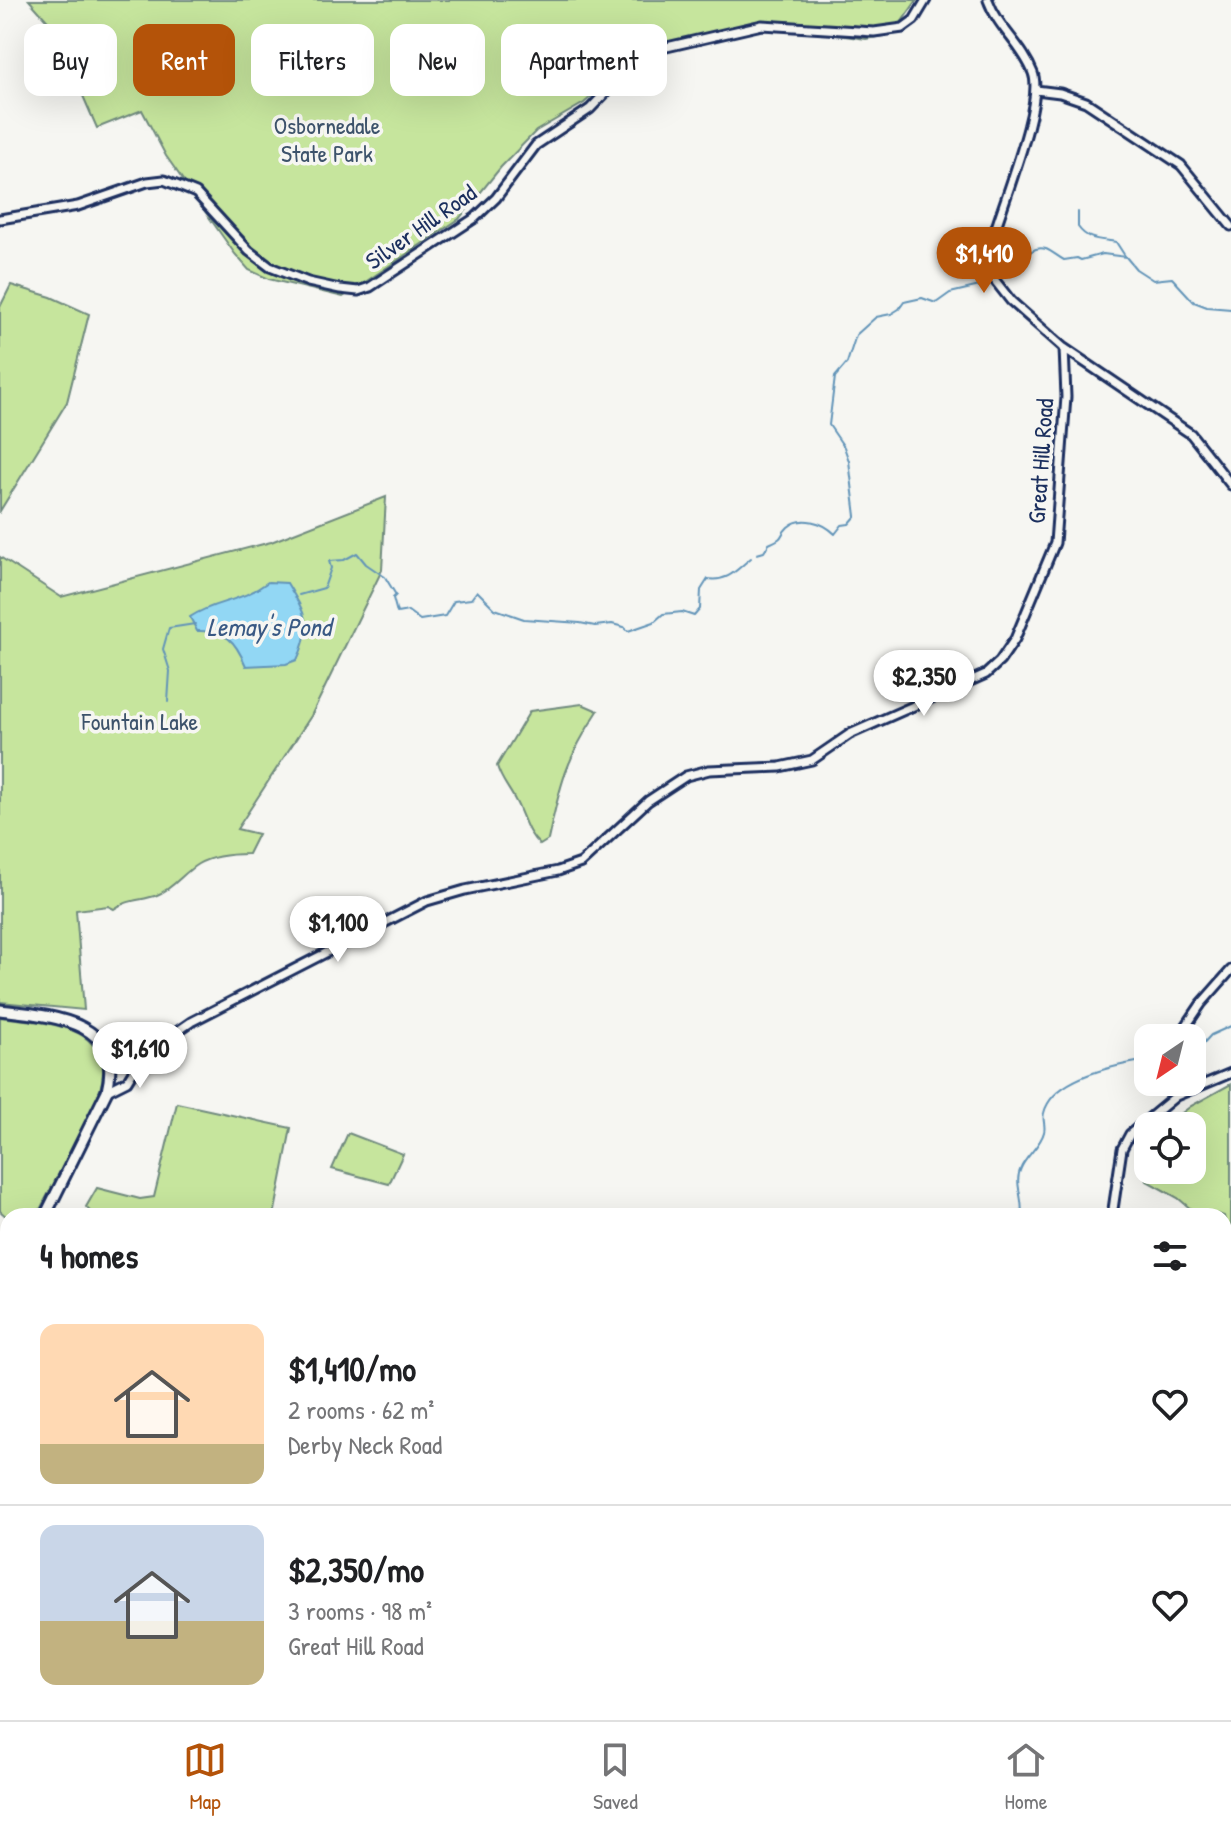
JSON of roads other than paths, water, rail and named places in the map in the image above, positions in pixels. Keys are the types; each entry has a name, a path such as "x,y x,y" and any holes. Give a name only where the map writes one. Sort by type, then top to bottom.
{"main road":[{"path":"0,1010 73,1023 91,1032 103,1044 111,1066 107,1091 49,1208"}],"street":[{"name":"Silver Hill Road","path":"0,219 78,206 147,182 164,180 196,193 237,239 270,267 308,282 358,291 370,287 475,218 496,198 536,145 590,109 636,61 658,49 762,25 846,32 903,28 914,20 926,0"},
{"path":"988,0 999,24 1029,64 1036,90 1031,116 991,243 989,267 997,286 1064,348 1191,434 1231,485"},
{"path":"1036,90 1060,93 1086,102 1181,165 1231,226"},
{"name":"Great Hill Road","path":"107,1091 127,1081 143,1055 191,1022 427,901 581,863 648,801 686,776 709,770 789,767 812,760 850,734 986,674 1000,661 1015,639 1055,543 1066,397 1064,348"},
{"path":"1187,1024 1231,970"},
{"path":"103,1044 143,1055"},
{"path":"1206,1083 1231,1073"},
{"path":"1113,1208 1125,1142 1137,1127 1176,1096"}],"water":[{"name":"Lemay's Pond","path":"268,582 287,583 303,612 305,638 297,660 286,664 246,666 238,649 228,638 215,632 197,631 190,617 248,594"}],"waterway":[{"path":"1078,212 1078,227 1082,232 1095,239 1116,242 1125,256"},
{"path":"1003,277 1039,248 1064,260 1081,260 1103,254 1126,257 1136,269 1153,280 1172,278 1194,302 1207,307 1231,309"},
{"path":"757,554 764,552 793,523 812,522 835,534 856,516 849,461 844,447 829,425 835,377 847,363 856,335 876,317 891,314 904,302 922,298 936,303 950,293 984,285"},
{"path":"299,595 324,588 331,568 329,561 344,560 357,553 366,564 385,577 396,595 393,598 397,613 408,611 420,620 445,616 454,601 471,599 477,591 495,609 524,619 595,626 612,624 628,631 654,622 663,614 682,612 694,616 700,609 701,590 708,579 727,577 751,558"},
{"path":"168,702 170,671 163,649 169,628 195,624"},
{"path":"1206,1040 1231,1026"},
{"path":"1022,1208 1019,1174 1042,1137 1044,1115 1050,1101 1060,1090 1087,1075 1134,1062"}],"park label":[{"name":"Osbornedale State Park","path":"327,140"},
{"name":"Fountain Lake","path":"140,722"}]}
